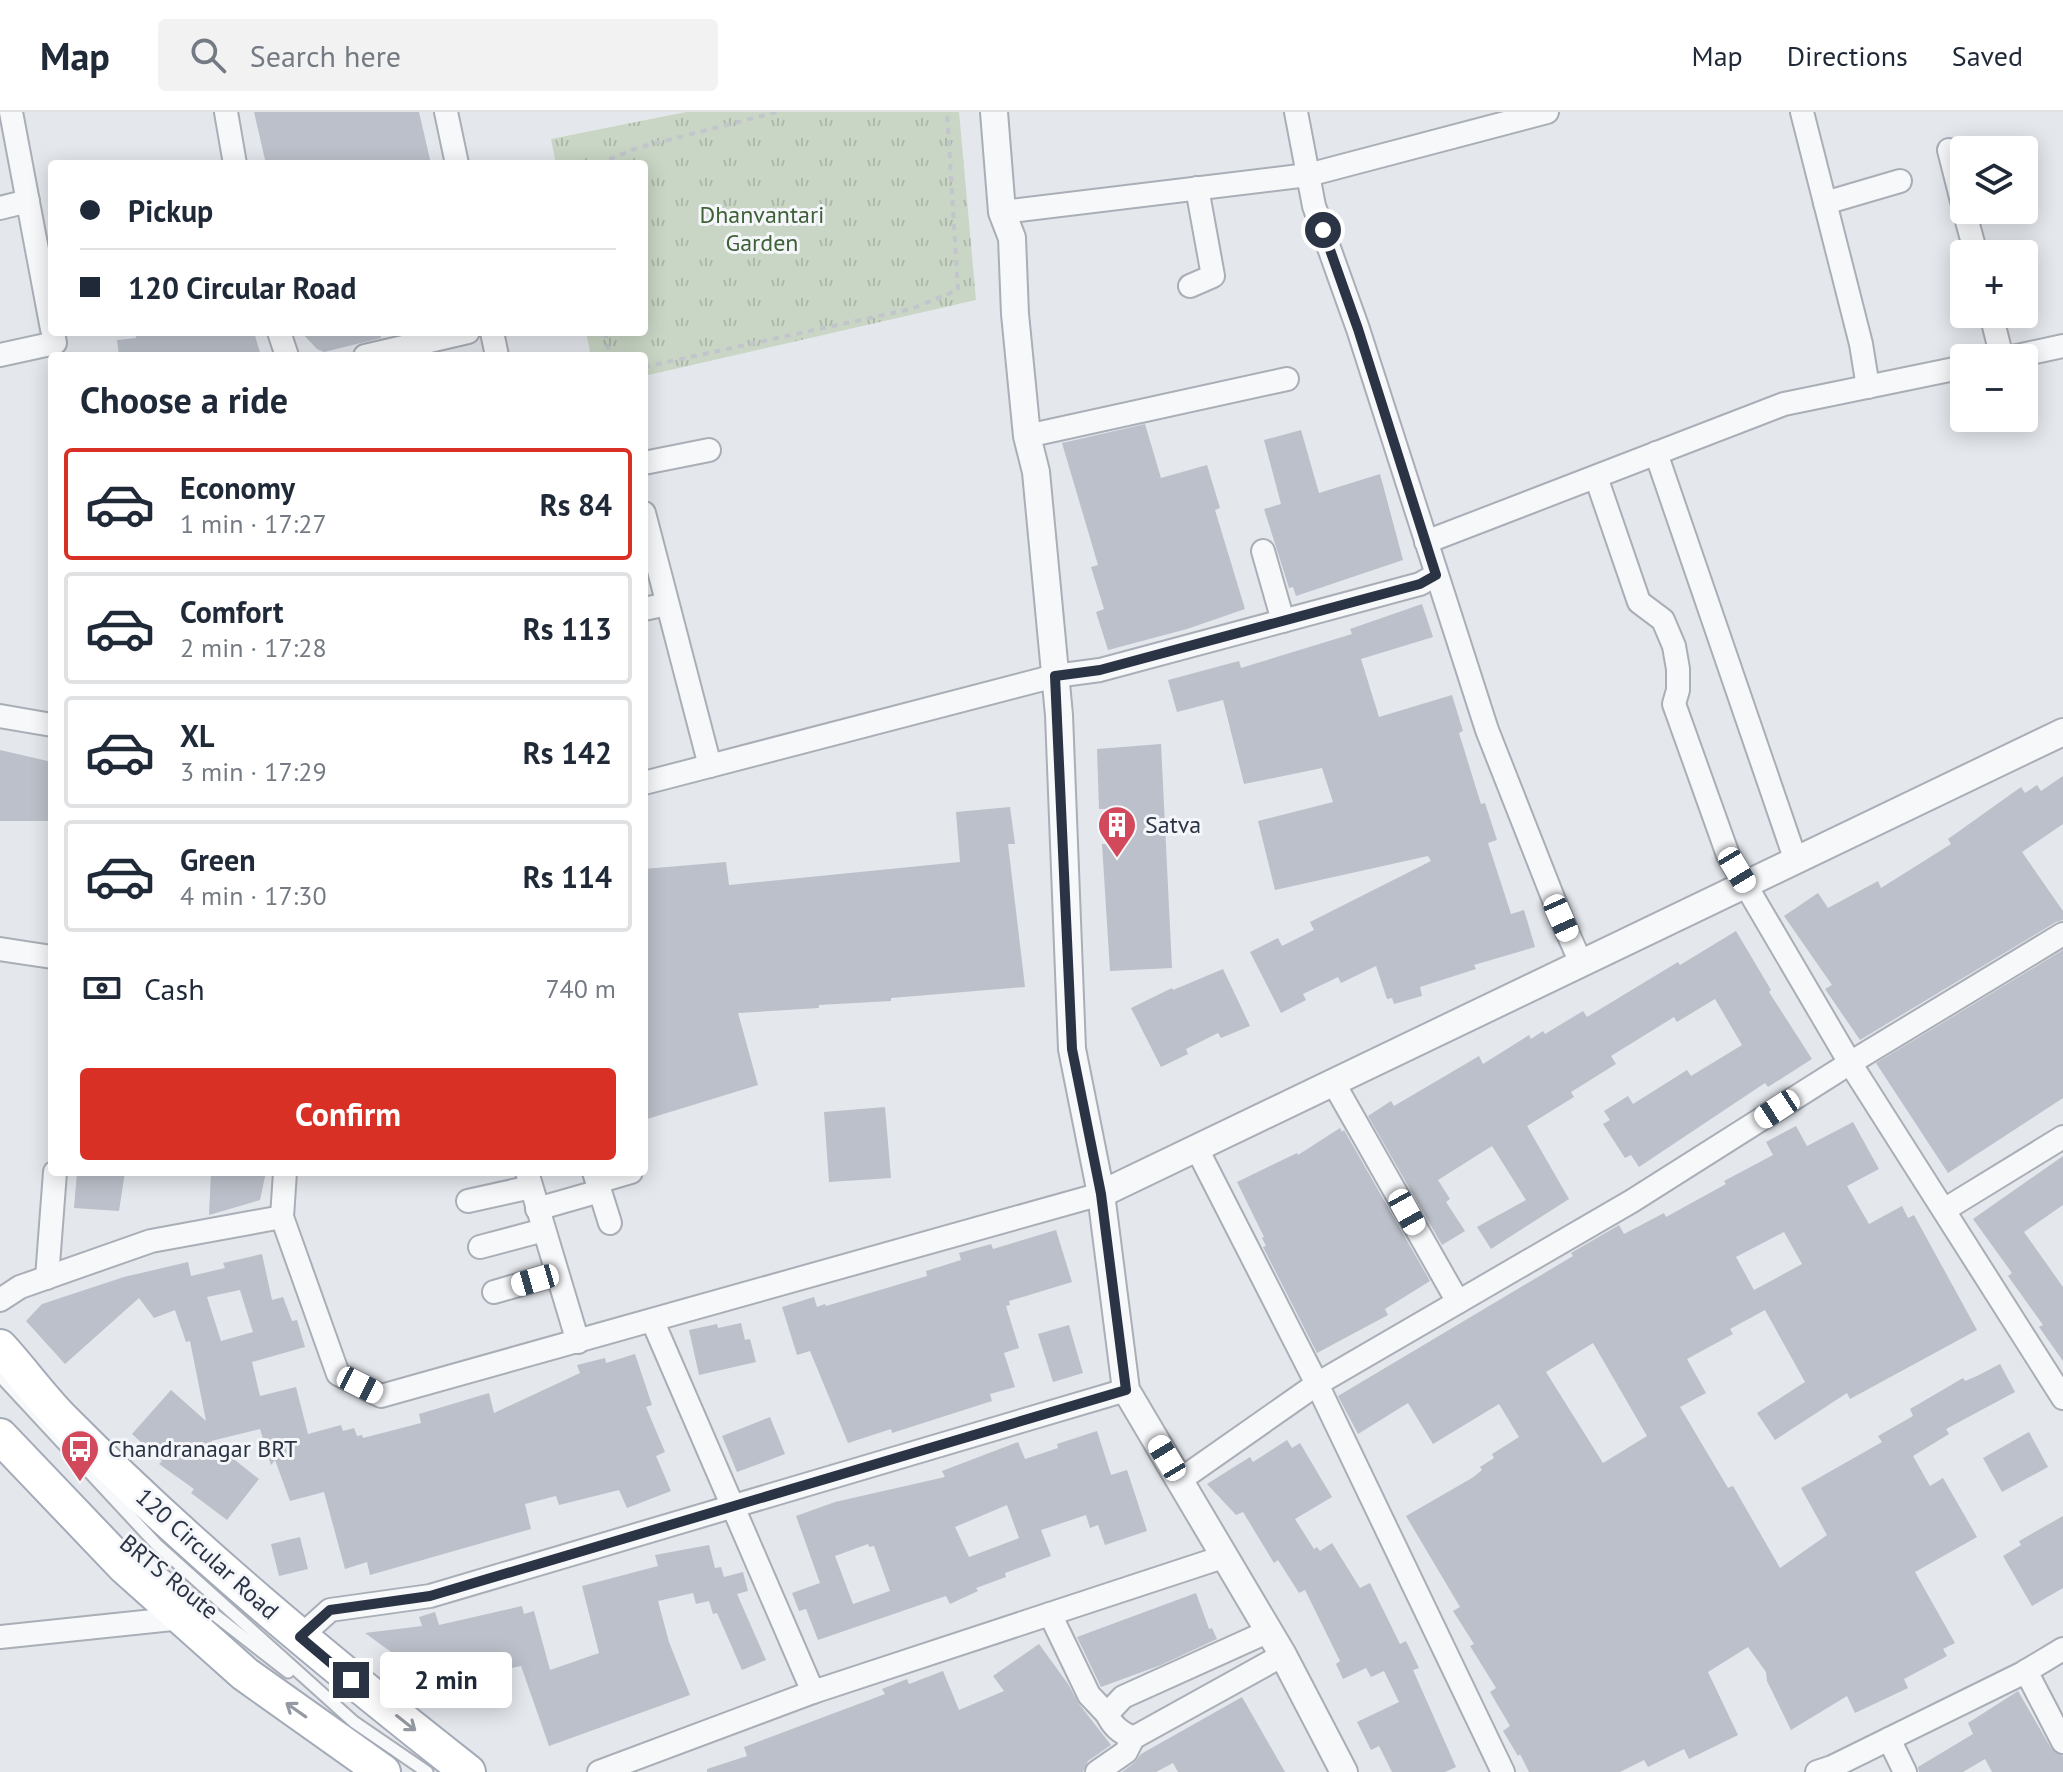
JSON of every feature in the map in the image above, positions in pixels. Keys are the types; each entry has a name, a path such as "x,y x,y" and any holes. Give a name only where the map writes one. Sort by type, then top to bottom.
{"main road":[{"name":"120 Circular Road","path":"0,1347 62,1419 184,1535 300,1637 468,1772"},
{"path":"0,1436 124,1566 245,1674 383,1772"}],"street":[{"path":"11,112 48,308"},
{"path":"226,112 234,160"},
{"path":"446,112 456,160"},
{"path":"994,112 1002,212 1012,238 1015,314 1027,436 1036,472 1055,676 1072,1049 1101,1194 1126,1390 1283,1655 1344,1772"},
{"path":"1296,112 1314,206 1358,329 1487,730 1581,963"},
{"path":"1002,212 1308,175 1546,112"},
{"path":"1802,112 1861,344 1868,387"},
{"path":"1949,150 1950,154"},
{"path":"1825,203 1900,181"},
{"path":"1190,286 1213,276 1197,188"},
{"path":"0,208 28,201"},
{"path":"0,355 55,343 53,336"},
{"path":"382,352 451,336"},
{"path":"2038,351 2063,346"},
{"path":"1426,542 1784,404 1950,370"},
{"path":"1027,436 1287,379"},
{"path":"648,462 709,450"},
{"path":"1656,453 1796,861"},
{"path":"1596,477 1639,602 1663,620 1674,646 1678,669 1674,704 1728,855 1850,1063 2062,1392"},
{"path":"648,529 710,766"},
{"path":"1263,551 1283,621"},
{"path":"648,782 1055,676 1100,670 1420,584 1436,575"},
{"path":"648,608 667,604"},
{"path":"0,716 48,724"},
{"path":"285,1176 282,1217 338,1374 381,1396 1101,1194 2063,732"},
{"path":"1180,1480 1317,1384 1632,1201 1850,1063 2063,934"},
{"path":"0,949 48,956"},
{"path":"1333,1082 1458,1302"},
{"path":"1944,1210 2063,1137"},
{"path":"1196,1147 1317,1384 1503,1772"},
{"path":"47,1278 55,1176"},
{"path":"468,1201 529,1179 578,1342"},
{"path":"480,1247 540,1219 597,1181 610,1223"},
{"path":"0,1300 20,1287 151,1241 282,1217"},
{"path":"494,1292 556,1274"},
{"path":"653,1322 813,1692"},
{"path":"300,1637 330,1610 430,1596 1126,1390"},
{"path":"599,1772 813,1692 1226,1556"},
{"path":"1050,1614 1089,1695 1120,1733 1133,1738"},
{"path":"0,1637 182,1618"},
{"path":"1107,1714 1123,1697 1269,1631"},
{"path":"1817,1772 2026,1671 2063,1649"},
{"path":"1097,1772 1126,1752 1133,1738 1283,1655"},
{"path":"1210,1658 1224,1688"},
{"path":"2026,1671 2063,1742"},
{"path":"1889,1739 1905,1772"}],"lane":[{"name":"BRTS Route","path":"0,1376 156,1544 354,1722 427,1772"},
{"name":"BRTS Route","path":"129,1547 417,1772"}],"path":[{"path":"608,160 637,148 777,112"},
{"path":"648,366 911,309 958,290 947,112"}],"green space":[{"name":"Dhanvantari Garden","path":"686,112 959,112 976,300 648,375 648,352 590,352 587,336 648,336 648,160 555,160 551,139"}],"building":[{"path":"254,112 419,112 430,160 265,160"},
{"path":"255,336 260,352 118,352 117,340"},
{"path":"305,336 381,336 324,352"},
{"path":"1145,424 1161,478 1207,465 1220,508 1215,510 1245,609 1187,629 1108,650 1096,612 1104,609 1091,567 1098,565 1062,443"},
{"path":"1301,430 1319,493 1380,474 1403,560 1296,596 1293,587 1289,588 1264,509 1281,504 1264,440"},
{"path":"1422,604 1433,637 1361,659 1379,717 1452,695 1463,731 1459,733 1481,804 1485,803 1497,840 1488,843 1511,914 1524,910 1535,947 1474,965 1476,969 1420,987 1422,996 1394,1004 1392,998 1387,999 1376,966 1341,983 1338,977 1303,994 1306,1000 1281,1013 1250,952 1278,938 1282,946 1314,930 1310,922 1431,861 1428,856 1275,890 1258,821 1333,802 1322,768 1244,784 1223,700 1177,712 1168,680 1239,661 1241,668 1352,634 1350,629"},
{"name":"Satva","path":"1161,744 1172,968 1110,971 1102,844 1108,844 1106,809 1099,809 1097,749"},
{"path":"0,750 48,761 48,821 0,821"},
{"path":"2063,776 2063,824 2022,852 2063,911 2063,920 1860,1040 1825,989 1832,985 1784,916 1818,893 1828,908 1878,881 1881,888 1951,844 1948,839 2021,787 2025,793 2037,785 2041,791"},
{"path":"1010,807 1015,844 1008,844 1025,987 738,1013 758,1085 648,1119 648,869 726,862 729,885 960,862 956,812"},
{"path":"1736,931 1771,990 1769,992 1812,1059 1768,1087 1765,1083 1639,1167 1631,1155 1625,1158 1603,1124 1610,1120 1604,1111 1628,1096 1633,1104 1687,1070 1691,1076 1742,1045 1715,999 1677,1022 1674,1017 1611,1056 1616,1064 1571,1092 1574,1097 1527,1126 1569,1199 1491,1249 1477,1227 1526,1200 1492,1146 1438,1180 1450,1199 1446,1202 1465,1231 1442,1245 1368,1116 1391,1101 1394,1106 1479,1056 1483,1064 1529,1035 1531,1039 1543,1031 1545,1034 1583,1011 1587,1017"},
{"path":"2063,950 2063,1098 1948,1173 1876,1063"},
{"path":"1223,969 1250,1026 1221,1038 1218,1033 1186,1049 1188,1054 1161,1067 1131,1008 1172,988"},
{"path":"885,1107 891,1178 829,1182 824,1112"},
{"path":"1853,1122 1879,1169 1847,1186 1869,1224 1902,1206 1908,1218 1914,1215 1977,1330 1850,1399 1847,1393 1775,1440 1757,1413 1805,1382 1765,1310 1730,1329 1733,1334 1687,1359 1706,1393 1680,1407 1728,1488 1733,1486 1780,1568 1827,1535 1801,1488 1882,1442 1878,1436 1913,1416 1910,1409 1963,1378 1965,1381 2000,1364 2015,1392 1946,1429 1949,1434 1913,1456 1930,1486 1943,1478 1977,1537 1915,1572 1955,1643 1943,1649 1947,1656 1904,1679 1908,1688 1855,1713 1847,1696 1791,1730 1767,1681 1766,1672 1748,1647 1708,1672 1738,1735 1689,1759 1684,1749 1648,1767 1644,1760 1620,1772 1529,1772 1503,1731 1510,1726 1490,1692 1496,1688 1453,1611 1460,1607 1406,1516 1472,1478 1482,1470 1480,1467 1494,1458 1492,1454 1519,1437 1499,1404 1433,1444 1408,1403 1358,1434 1338,1396 1573,1256 1571,1253 1619,1225 1624,1234 1664,1213 1666,1217 1726,1184 1724,1181 1773,1155 1766,1142 1796,1126 1807,1146","holes":["1784,1232 1802,1264 1754,1290 1736,1257","1593,1343 1647,1436 1603,1463 1546,1372"]},
{"path":"1340,1128 1342,1132 1344,1130 1430,1281 1385,1309 1388,1315 1317,1353 1263,1247 1266,1246 1264,1237 1237,1182 1298,1155"},
{"path":"2063,1156 2063,1205 2024,1232 2063,1287 2063,1361 2039,1327 2043,1325 2008,1276 2012,1273 1973,1219"},
{"path":"77,1176 124,1176 119,1211 74,1208"},
{"path":"211,1176 265,1176 260,1200 209,1215"},
{"path":"1056,1230 1072,1282 1009,1301 1010,1305 1006,1306 1019,1348 1004,1353 1015,1387 990,1394 992,1401 892,1433 891,1429 848,1443 810,1351 797,1355 782,1307 814,1297 817,1307 826,1306 927,1276 926,1271 961,1260 959,1253 991,1244 993,1249"},
{"path":"262,1254 272,1300 283,1297 292,1321 297,1320 305,1347 252,1362 260,1396 296,1387 308,1434 341,1425 343,1431 354,1428 357,1436 362,1435 363,1438 421,1423 419,1414 489,1393 494,1413 580,1373 577,1365 605,1358 606,1363 635,1354 652,1405 646,1407 665,1452 656,1456 671,1491 627,1508 619,1490 559,1505 556,1496 525,1504 531,1529 370,1575 367,1562 345,1569 324,1492 290,1501 275,1460 271,1465 260,1429 211,1441 259,1479 227,1520 191,1493 194,1489 159,1464 162,1461 132,1434 171,1390 206,1421 190,1341 186,1342 175,1310 154,1318 139,1298 65,1364 26,1321 42,1304 124,1277 188,1262 191,1276 225,1268 223,1263","holes":["240,1290 253,1332 221,1341 207,1297"]},
{"path":"741,1323 745,1340 750,1339 756,1362 699,1375 689,1330"},
{"path":"1069,1325 1083,1373 1053,1382 1038,1334"},
{"path":"770,1417 785,1454 737,1472 722,1436"},
{"path":"1097,1431 1111,1475 1127,1470 1147,1531 1105,1545 1098,1525 1090,1528 1086,1515 1041,1530 1051,1556 1005,1573 1006,1577 976,1588 978,1591 950,1604 946,1596 818,1640 806,1609 799,1611 792,1593 820,1583 796,1516 835,1502 945,1477 942,1471 1018,1442 1025,1459 1058,1448 1057,1444","holes":["1007,1505 1019,1538 969,1557 955,1527","868,1544 869,1547 874,1546 890,1591 853,1604 835,1556"]},
{"path":"2029,1432 2048,1467 2002,1492 1983,1458"},
{"path":"1287,1440 1292,1448 1300,1443 1332,1497 1295,1519 1314,1549 1317,1547 1320,1551 1332,1543 1360,1588 1370,1583 1400,1644 1406,1641 1419,1668 1413,1670 1456,1767 1445,1772 1392,1772 1379,1746 1371,1750 1357,1722 1399,1702 1384,1671 1371,1677 1366,1668 1343,1679 1336,1664 1340,1661 1305,1590 1299,1593 1278,1560 1274,1563 1243,1512 1236,1515 1207,1484 1250,1457 1253,1462"},
{"path":"2063,1516 2063,1588 2032,1606 2003,1556 2021,1545 2019,1541"},
{"path":"300,1537 308,1569 279,1576 271,1544"},
{"path":"709,1545 715,1568 721,1567 724,1577 743,1572 748,1591 737,1594 766,1660 742,1670 709,1601 696,1604 693,1593 658,1601 669,1642 690,1695 549,1746 521,1666 489,1673 485,1658 457,1667 455,1662 420,1673 365,1633 422,1626 419,1617 435,1612 439,1625 522,1606 524,1614 534,1611 550,1670 599,1653 582,1586 658,1566 655,1555"},
{"path":"1196,1593 1209,1629 1212,1628 1217,1639 1161,1665 1101,1687 1077,1637"},
{"path":"1039,1644 1111,1745 1088,1761 1083,1772 707,1772 707,1769 747,1756 744,1747 885,1694 882,1689 907,1679 909,1684 943,1671 959,1710 1004,1691 993,1676"},
{"path":"2018,1691 2051,1748 2063,1756 2063,1772 1992,1772 1985,1759 1963,1772 1919,1772 1918,1767 1973,1734 1968,1723"},
{"path":"1242,1697 1285,1772 1178,1772 1173,1763 1156,1772 1122,1772 1141,1754"}],"place":[{"name":"Satva","path":"1117,859"},
{"name":"Chandranagar BRT","path":"80,1483"}],"route":[{"path":"351,1680 300,1637 330,1610 430,1596 1126,1390 1101,1194 1072,1049 1055,676 1100,670 1420,584 1436,575 1358,329 1323,230"}]}
